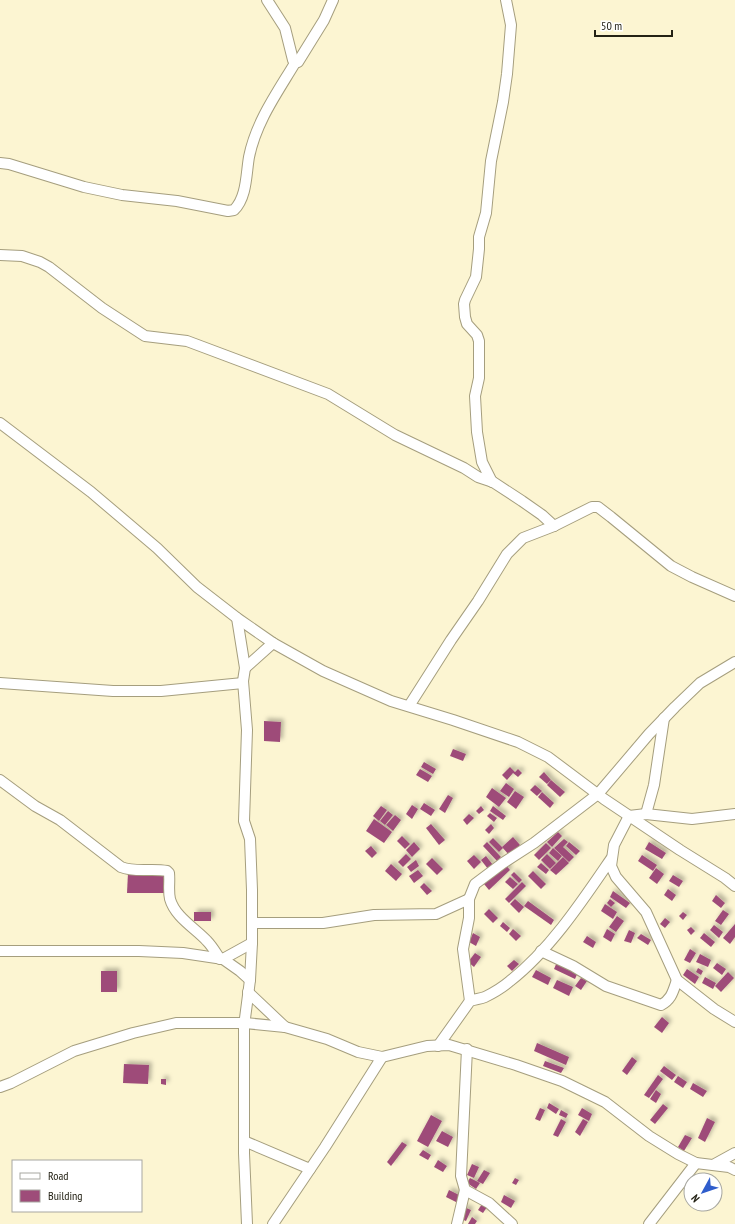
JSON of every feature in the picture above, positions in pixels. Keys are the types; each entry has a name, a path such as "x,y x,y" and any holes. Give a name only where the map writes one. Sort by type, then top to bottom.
{"street":[{"path":"268,0 285,28 295,63"},
{"path":"0,163 9,164 84,187 122,195 177,202 228,211 234,210 242,197 249,156 257,129 295,63 298,62 324,20 333,0"},
{"path":"492,482 482,462 477,432 475,396 479,378 478,341 477,335 467,324 464,304 476,277 480,249 479,236 486,213 491,161 507,74 511,25 506,0"},
{"path":"0,255 22,256 40,262 49,267 102,308 145,336 187,341 328,394 395,435 464,468 478,477 492,482 532,508 554,526"},
{"path":"0,423 91,492 157,548 198,587 237,618 273,643 323,671 391,701 518,742 548,757 629,816 735,886"},
{"path":"409,706 507,554 523,538 554,526 592,507 598,507 671,566 735,596"},
{"path":"237,618 245,668 243,684 247,730 244,821 250,839 252,924 250,980 244,1023 244,1141 247,1224"},
{"path":"245,668 273,643"},
{"path":"470,1001 463,949 469,918 469,900 475,884 534,843 598,794 649,734 700,683 735,662"},
{"path":"0,683 113,691 161,691 243,684"},
{"path":"646,814 654,785 664,718"},
{"path":"0,780 35,806 60,820 121,867 130,870 167,871 169,873 170,899 173,905 186,922 207,940 222,959 250,980"},
{"path":"629,816 646,814 692,819 735,814"},
{"path":"629,816 614,845 611,859 611,866 616,877 646,912 677,980 714,1009 735,1022"},
{"path":"438,1046 470,1001 483,998 510,981 541,951 580,904 611,859"},
{"path":"252,924 323,923 374,915 436,914 469,900"},
{"path":"0,951 139,951 183,953 222,959 252,943"},
{"path":"541,951 573,966 606,986 661,1005 667,1002 672,996 677,980"},
{"path":"248,992 285,1027"},
{"path":"0,1087 11,1083 74,1051 133,1033 176,1023 244,1023 285,1027 326,1039 358,1052 382,1057 427,1046 449,1045 516,1065 562,1081 605,1102 649,1136 678,1154 696,1163 714,1164 729,1167 735,1170"},
{"path":"457,1224 465,1190 461,1176 467,1050"},
{"path":"273,1224 310,1170 382,1057"},
{"path":"244,1141 310,1170"},
{"path":"714,1164 735,1153"},
{"path":"649,1224 696,1163"},
{"path":"465,1190 489,1203 512,1224"}],"building":[{"path":"264,721 281,722 280,742 264,741"},
{"path":"453,749 466,754 463,761 450,756"},
{"path":"424,762 436,769 433,774 421,767"},
{"path":"510,767 515,772 518,769 522,773 518,777 513,773 507,780 502,775"},
{"path":"420,769 432,776 428,782 416,775"},
{"path":"544,772 551,780 547,784 539,777"},
{"path":"551,780 565,792 560,797 547,785"},
{"path":"506,783 514,789 509,797 500,791"},
{"path":"535,785 542,791 537,796 530,790"},
{"path":"492,788 506,798 499,807 486,797"},
{"path":"515,791 524,797 516,809 507,802"},
{"path":"542,792 554,803 550,808 538,797"},
{"path":"448,795 453,798 445,813 439,809"},
{"path":"424,803 435,810 431,816 420,809"},
{"path":"412,805 418,809 412,819 406,814"},
{"path":"381,806 387,810 379,821 373,816"},
{"path":"481,806 484,810 479,814 476,811"},
{"path":"493,806 506,816 503,820 490,811"},
{"path":"388,811 393,815 385,825 380,821"},
{"path":"490,813 497,818 494,822 487,816"},
{"path":"469,814 474,818 467,825 463,820"},
{"path":"395,815 401,820 393,831 386,825"},
{"path":"374,819 392,832 384,843 366,831"},
{"path":"431,824 445,840 439,845 426,828"},
{"path":"491,824 494,828 489,834 485,830"},
{"path":"558,832 562,836 552,847 547,842"},
{"path":"402,836 410,844 405,849 397,841"},
{"path":"513,837 520,845 509,855 502,847"},
{"path":"493,838 503,848 499,852 489,842"},
{"path":"564,839 568,842 563,847 574,857 569,862 554,848"},
{"path":"414,842 420,849 412,857 406,850"},
{"path":"487,842 501,857 497,861 483,846"},
{"path":"569,842 580,851 576,855 566,846"},
{"path":"649,842 666,853 662,859 645,849"},
{"path":"546,843 551,848 539,860 534,855"},
{"path":"371,846 377,853 372,858 365,851"},
{"path":"553,848 562,856 558,861 549,853"},
{"path":"406,854 411,859 403,867 398,862"},
{"path":"547,854 556,863 550,869 541,860"},
{"path":"474,855 481,862 474,869 467,861"},
{"path":"642,855 657,865 653,871 638,861"},
{"path":"486,856 493,865 488,869 481,860"},
{"path":"563,857 569,863 556,875 550,870"},
{"path":"432,858 443,869 437,875 426,864"},
{"path":"416,860 419,866 411,872 407,867"},
{"path":"541,863 549,870 546,874 537,867"},
{"path":"391,864 402,874 396,881 385,871"},
{"path":"505,864 510,870 489,890 484,884"},
{"path":"656,868 664,874 657,884 649,878"},
{"path":"418,870 423,876 414,883 409,876"},
{"path":"533,871 546,884 541,889 528,876"},
{"path":"514,872 522,880 519,883 511,875"},
{"path":"128,873 165,874 164,893 127,893"},
{"path":"673,875 683,881 679,887 669,881"},
{"path":"510,877 518,884 513,889 505,882"},
{"path":"522,882 526,886 509,903 505,899"},
{"path":"424,883 432,891 427,895 420,887"},
{"path":"668,889 676,895 672,901 664,895"},
{"path":"613,891 630,903 626,908 610,897"},
{"path":"716,895 725,903 721,908 712,901"},
{"path":"515,899 524,907 519,913 510,904"},
{"path":"610,899 615,903 611,907 607,903"},
{"path":"528,901 554,920 551,925 524,906"},
{"path":"605,904 617,912 613,919 601,911"},
{"path":"489,909 498,918 493,923 484,914"},
{"path":"723,910 729,914 721,925 715,921"},
{"path":"194,912 211,912 211,921 194,921"},
{"path":"683,912 687,915 683,920 679,916"},
{"path":"617,916 624,921 616,932 609,927"},
{"path":"665,918 670,922 665,928 660,924"},
{"path":"503,922 510,928 507,932 500,926"},
{"path":"735,924 735,937 730,944 723,938"},
{"path":"714,925 723,932 719,938 710,930"},
{"path":"691,927 695,931 691,935 687,930"},
{"path":"513,929 521,936 516,941 509,934"},
{"path":"607,929 615,934 611,942 603,937"},
{"path":"629,930 635,933 631,943 624,941"},
{"path":"473,933 480,937 476,946 469,942"},
{"path":"704,933 715,942 711,947 700,938"},
{"path":"641,934 651,940 648,945 637,938"},
{"path":"587,936 596,942 593,948 583,942"},
{"path":"690,949 696,953 690,963 684,960"},
{"path":"475,953 481,957 474,967 468,962"},
{"path":"700,954 711,960 708,967 696,962"},
{"path":"514,960 519,964 512,971 507,966"},
{"path":"557,962 578,972 575,979 554,969"},
{"path":"717,963 726,969 722,975 713,968"},
{"path":"698,968 703,971 701,975 696,972"},
{"path":"687,969 699,977 695,984 683,975"},
{"path":"536,970 551,978 548,985 532,977"},
{"path":"101,971 117,971 117,992 101,992"},
{"path":"728,972 734,978 721,992 715,986"},
{"path":"705,977 716,983 713,989 702,983"},
{"path":"581,978 587,981 581,990 575,986"},
{"path":"557,980 573,987 569,996 553,988"},
{"path":"662,1017 669,1023 662,1033 654,1027"},
{"path":"537,1043 569,1057 566,1065 534,1051"},
{"path":"632,1057 637,1061 627,1075 622,1071"},
{"path":"545,1061 564,1068 561,1073 543,1066"},
{"path":"124,1064 149,1065 148,1084 123,1083"},
{"path":"664,1066 676,1075 672,1080 660,1071"},
{"path":"658,1075 663,1079 649,1098 644,1095"},
{"path":"678,1076 687,1082 683,1088 674,1082"},
{"path":"161,1079 166,1079 166,1085 161,1084"},
{"path":"693,1083 707,1091 703,1097 690,1089"},
{"path":"656,1090 661,1094 656,1103 650,1099"},
{"path":"549,1103 559,1109 556,1114 547,1108"},
{"path":"663,1104 668,1108 655,1124 650,1120"},
{"path":"540,1108 545,1110 540,1121 535,1119"},
{"path":"582,1108 592,1114 589,1121 578,1115"},
{"path":"561,1110 568,1114 566,1118 559,1115"},
{"path":"431,1115 442,1121 428,1147 417,1141"},
{"path":"707,1118 715,1122 705,1142 698,1138"},
{"path":"561,1119 566,1122 558,1137 553,1135"},
{"path":"583,1119 588,1122 580,1136 575,1132"},
{"path":"442,1131 453,1137 448,1147 436,1141"},
{"path":"685,1135 692,1138 684,1151 678,1147"},
{"path":"402,1142 407,1145 391,1166 387,1162"},
{"path":"423,1150 431,1155 428,1160 419,1155"},
{"path":"438,1160 447,1166 443,1172 434,1167"},
{"path":"472,1164 479,1167 474,1178 467,1175"},
{"path":"484,1170 490,1173 483,1184 477,1181"},
{"path":"470,1178 480,1183 476,1189 467,1183"},
{"path":"515,1178 519,1180 516,1185 512,1183"},
{"path":"449,1190 461,1196 458,1203 446,1197"},
{"path":"504,1195 515,1201 511,1208 501,1202"},
{"path":"482,1204 487,1207 483,1213 478,1210"},
{"path":"464,1207 471,1210 466,1221 459,1218"},
{"path":"472,1217 477,1221 475,1224 468,1224"}]}
